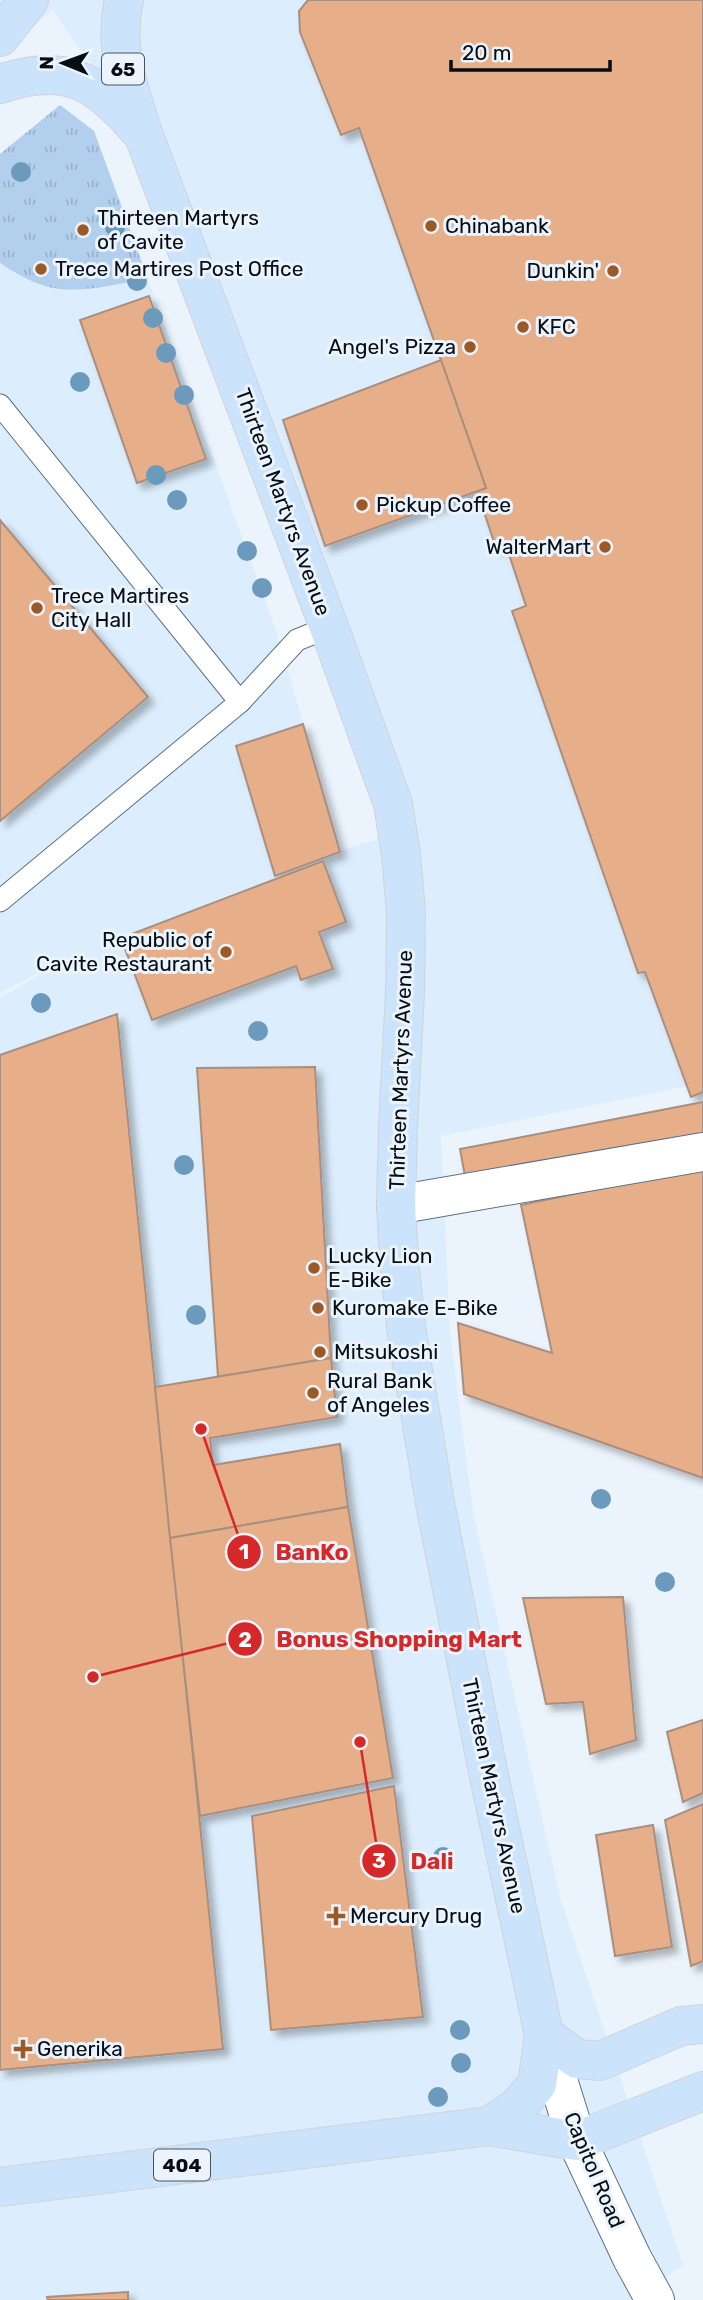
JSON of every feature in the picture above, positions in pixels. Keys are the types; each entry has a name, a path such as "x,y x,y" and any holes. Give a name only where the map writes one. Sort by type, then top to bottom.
{"main road":[{"path":"0,37 29,0"},
{"name":"65","path":"124,0 119,35 121,59 144,136"},
{"name":"65","path":"0,84 40,73 78,79 115,104 144,136"},
{"name":"Thirteen Martyrs Avenue","path":"144,136 393,804 401,855 406,947 396,1205 399,1262 422,1430 486,1762 544,2035"},
{"path":"544,2035 578,2059 600,2060 681,2026 703,2024"},
{"name":"404","path":"489,2126 518,2107 537,2084 544,2035"},
{"path":"577,2141 703,2091"},
{"name":"404","path":"0,2187 489,2126 577,2141"}],"street":[{"path":"396,1205 703,1152"},
{"name":"Capitol Road","path":"544,2035 577,2141 632,2259 655,2300"}],"lane":[{"path":"0,405 240,702"},
{"path":"0,901 240,702 297,640 329,627"}],"shaded area":[{"path":"0,0 703,0 703,1083 441,1136 450,1333 473,1512 560,1897 683,2265 634,2300 0,2300 0,998 79,952 0,993 0,154 60,105 94,131 277,633 340,851 398,832 144,136 52,10 0,56"}],"green space":[{"path":"60,105 94,131 148,279 93,288 60,289 29,280 0,263 0,154"}],"building":[{"name":"WalterMart","path":"308,0 703,0 703,1092 691,1097 645,972 638,973 512,611 526,606 506,545 496,548 477,491 486,488 359,128 341,135 300,32 299,11"},
{"path":"149,296 206,459 137,483 80,320"},
{"path":"441,360 486,488 325,546 283,420"},
{"name":"Trece Martires City Hall","path":"0,520 148,697 0,821"},
{"path":"303,724 340,852 275,876 236,746"},
{"name":"Republic of Cavite Restaurant","path":"323,861 346,922 319,932 333,969 301,980 296,966 152,1020 121,938"},
{"path":"117,1014 223,2049 0,2070 0,1055"},
{"path":"315,1067 331,1358 218,1377 197,1068"},
{"path":"703,1102 703,1142 467,1187 460,1149"},
{"path":"703,1167 703,1478 464,1394 458,1323 552,1353 521,1205"},
{"path":"331,1358 337,1417 210,1438 213,1465 340,1444 348,1507 170,1538 155,1387"},
{"path":"348,1507 393,1778 200,1816 170,1538"},
{"path":"623,1597 636,1740 590,1754 583,1702 546,1704 523,1598"},
{"path":"703,1720 703,1793 683,1802 667,1732"},
{"name":"Mercury Drug","path":"394,1786 423,2017 271,2030 252,1816"},
{"path":"703,1804 703,1961 691,1966 665,1820"},
{"path":"653,1825 672,1947 615,1956 596,1835"},
{"path":"128,2292 128,2300 48,2300 47,2297"}],"place":[{"name":"Chinabank","path":"431,226"},
{"name":"Thirteen Martyrs of Cavite","path":"83,230"},
{"name":"Trece Martires Post Office","path":"41,269"},
{"name":"Dunkin'","path":"613,271"},
{"name":"KFC","path":"523,327"},
{"name":"Angel's Pizza","path":"470,347"},
{"name":"Pickup Coffee","path":"362,505"},
{"name":"WalterMart","path":"605,547"},
{"name":"Trece Martires City Hall","path":"37,608"},
{"name":"Republic of Cavite Restaurant","path":"226,952"},
{"name":"Lucky Lion E-Bike","path":"314,1268"},
{"name":"Kuromake E-Bike","path":"318,1308"},
{"name":"Mitsukoshi","path":"320,1352"},
{"name":"Rural Bank of Angeles","path":"313,1393"},
{"name":"BanKo","path":"201,1429"},
{"name":"Bonus Shopping Mart","path":"93,1677"},
{"name":"Dali","path":"360,1742"},
{"name":"Mercury Drug","path":"336,1916"},
{"name":"Generika","path":"23,2049"}]}
